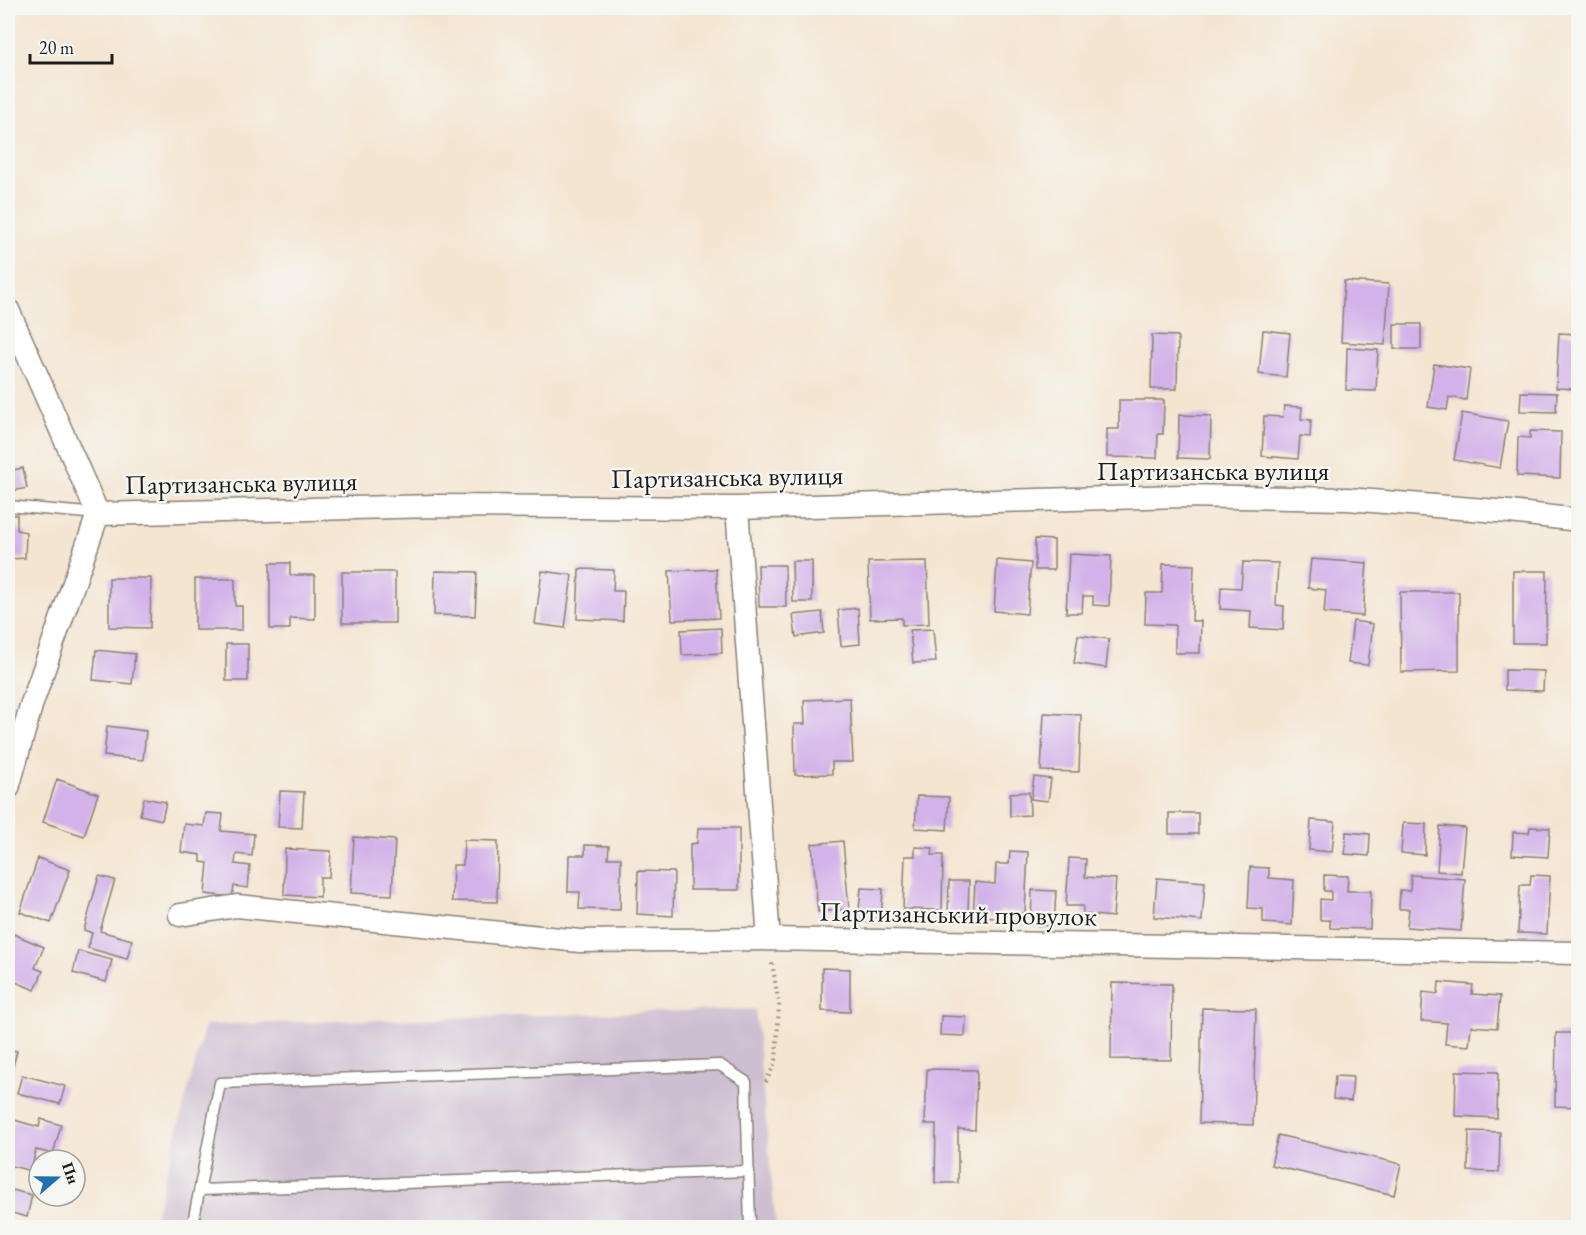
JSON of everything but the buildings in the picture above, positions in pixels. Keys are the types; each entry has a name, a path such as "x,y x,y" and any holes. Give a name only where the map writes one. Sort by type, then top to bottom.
{"street":[{"name":"Партизанська вулиця","path":"8,310 98,514 436,506 737,508 1194,496 1347,499 1510,512 1578,520"},
{"path":"737,508 769,939"},
{"path":"8,788 31,706 98,514"},
{"name":"Партизанський провулок","path":"180,915 237,906 580,942 769,939 1578,953"}],"lane":[{"path":"8,506 98,514"},
{"path":"192,1227 220,1083 720,1065 746,1082 750,1227"},
{"path":"200,1190 748,1171"}],"path":[{"path":"746,1101 763,1088 776,1060 779,1005 769,939"}],"shaded area":[{"path":"755,1009 776,1227 152,1228 205,1025"}]}
